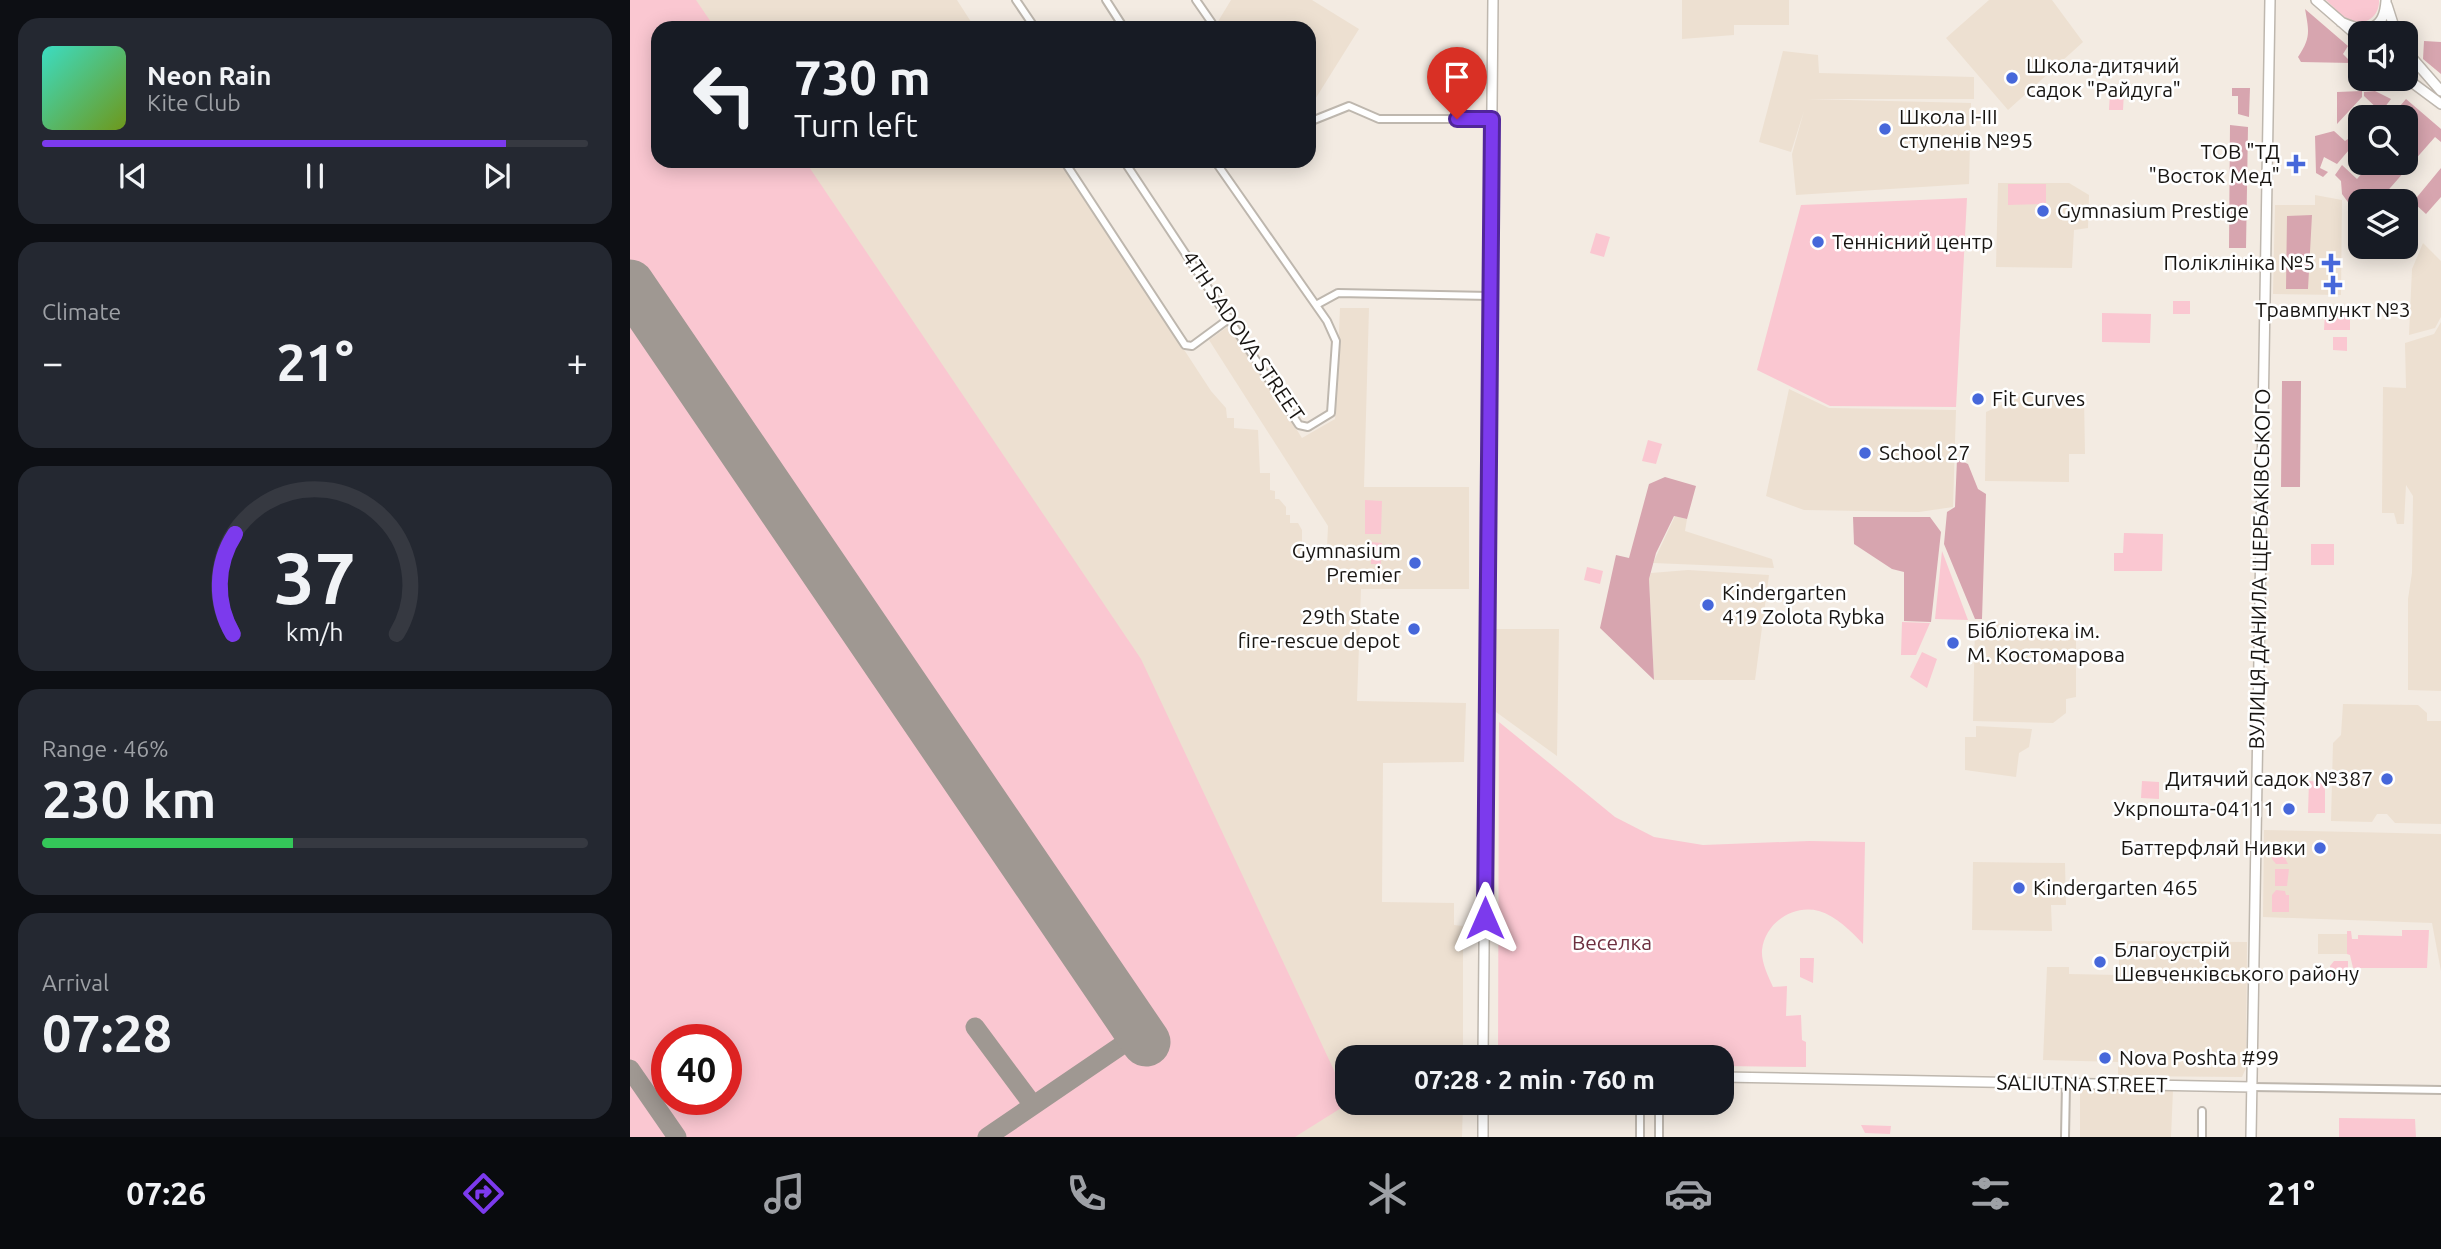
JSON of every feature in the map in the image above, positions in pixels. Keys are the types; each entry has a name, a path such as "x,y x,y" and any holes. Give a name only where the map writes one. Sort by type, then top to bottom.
{"street":[{"path":"1016,0 1030,21"},
{"path":"1106,0 1120,21"},
{"path":"1196,0 1211,21"},
{"path":"1483,1045 1493,0"},
{"path":"2316,0 2348,27"},
{"path":"2342,22 2355,28 2375,26 2382,20 2386,0"},
{"path":"2386,0 2392,21"},
{"name":"ВУЛИЦЯ ДАНИЛА ЩЕРБАКІВСЬКОГО","path":"2251,1137 2270,1"},
{"path":"2418,64 2441,91"},
{"path":"2421,90 2422,81 2432,79"},
{"path":"2418,88 2441,104"},
{"path":"1316,119 1349,106 1379,119 1492,119"},
{"path":"1068,168 1185,345 1192,346 1230,318"},
{"name":"4TH SADOVA STREET","path":"1129,168 1299,425 1308,426 1330,414 1332,410 1336,341 1316,305"},
{"path":"1220,168 1316,305 1338,293 1490,296"},
{"name":"SALIUTNA STREET","path":"1734,1077 2441,1090"},
{"path":"2066,1084 2066,1137"},
{"path":"2202,1111 2202,1137"},
{"path":"1483,1115 1483,1137"},
{"path":"1640,1115 1640,1137"},
{"path":"1659,1115 1659,1137"}],"shaded area":[{"path":"630,0 957,0 970,21 651,21 651,168 1066,168 1211,391 1226,408 1227,418 1234,418 1234,428 1258,430 1260,473 1270,473 1270,490 1275,491 1275,499 1279,499 1286,507 1290,523 1298,523 1302,530 1302,548 1327,548 1328,526 1209,340 1230,325 1302,438 1335,419 1340,308 1369,308 1364,487 1469,487 1469,589 1361,589 1357,701 1466,703 1464,762 1383,763 1382,902 1454,903 1454,925 1463,926 1463,1045 1335,1045 1335,1115 1463,1115 1462,1137 630,1137"},
{"path":"1231,0 1312,0 1359,29 1316,98 1316,21 1218,21"},
{"path":"1682,0 1789,0 1789,25 1734,25 1734,35 1682,39"},
{"name":"Школа-дитячий садок \"Райдуга\"","path":"1989,0 2052,0 2083,42 2008,110 1946,38"},
{"path":"2305,9 2348,46 2343,54 2348,63 2301,62 2298,57 2308,34"},
{"path":"2424,41 2441,42 2441,74 2423,59"},
{"name":"Школа І-ІІІ ступенів №95","path":"1783,51 1818,55 1819,73 1974,77 1974,99 1807,99 1971,103 1969,184 1796,195 1792,154 1804,111 1791,152 1759,142"},
{"path":"2232,88 2250,88 2249,117 2238,114 2238,96 2232,96"},
{"path":"2362,91 2362,97 2355,105 2348,105 2348,112 2337,124 2337,92"},
{"path":"2375,91 2391,99 2386,105 2374,105 2364,96 2364,92"},
{"path":"2406,99 2413,105 2401,105"},
{"path":"2418,109 2441,129 2441,142 2435,137 2418,156"},
{"path":"2230,125 2248,127 2246,248 2229,248"},
{"path":"2334,131 2345,141 2348,139 2348,151 2337,164 2324,157 2320,168 2328,172 2323,177 2316,173 2315,136"},
{"path":"2342,165 2348,171 2348,175 2357,179 2360,175 2402,175 2389,189 2348,189 2348,202 2342,194 2341,181 2335,175"},
{"path":"2441,168 2441,197 2426,214 2418,207 2418,196"},
{"name":"Gymnasium Prestige","path":"1998,183 2069,183 2089,195 2088,228 2074,230 2072,268 1996,267"},
{"path":"2315,195 2342,200 2341,295 2273,294 2275,205 2315,205"},
{"path":"2312,215 2308,289 2286,289 2287,216"},
{"path":"2423,243 2441,261 2441,317 2435,328 2409,335 2412,269"},
{"path":"2441,322 2441,691 2408,690 2408,599 2412,573 2413,496 2406,485 2404,524 2397,524 2394,513 2382,513 2383,387 2406,388 2405,343 2434,334"},
{"path":"2282,381 2301,381 2300,487 2281,487"},
{"name":"School 27","path":"1789,389 1829,408 1956,410 1953,507 1919,512 1804,510 1766,496"},
{"path":"2021,396 2084,397 2085,454 2069,454 2069,482 1985,481 1986,412"},
{"path":"1957,459 1968,464 1978,489 1986,494 1982,619 1975,619 1944,544 1947,512 1955,507"},
{"path":"1665,477 1696,486 1687,519 1674,516 1656,553 1649,579 1654,680 1600,628 1616,555 1629,558 1649,484"},
{"path":"1675,516 1687,519 1685,531 1772,559 1774,568 1653,563"},
{"path":"1853,517 1930,517 1941,532 1931,622 1904,621 1904,572 1892,569 1854,544"},
{"name":"Kindergarten 419 Zolota Rybka","path":"1688,570 1769,575 1755,680 1654,680 1649,579 1651,573"},
{"path":"1975,624 2064,625 2073,632 2076,636 2076,697 2066,699 2066,713 2053,723 1973,721"},
{"path":"1496,629 1559,629 1557,756 1496,712"},
{"name":"Дитячий садок №387","path":"2343,704 2418,705 2427,713 2427,721 2441,721 2441,824 2395,823 2387,814 2377,814 2372,822 2331,821 2333,743 2341,735"},
{"path":"1976,726 2032,729 2029,747 2019,753 2016,777 1965,770 1965,737 1976,737"},
{"path":"2264,830 2441,834 2441,971 2432,923 2263,917"},
{"name":"Kindergarten 465","path":"1973,862 2065,863 2066,905 2051,905 2052,931 1972,930"},
{"path":"2318,934 2347,934 2347,954 2318,954"},
{"path":"2119,941 2247,942 2246,1068 2242,1077 2118,1076 2118,1062 2043,1060 2047,967 2069,967 2069,974 2119,975"},
{"path":"2080,1088 2173,1090 2171,1137 2080,1137"}],"green space":[{"path":"630,0 696,0 710,21 651,21 651,168 810,168 1141,659 1335,1073 1335,1112 1295,1137 630,1137"},
{"path":"2326,0 2379,0 2377,11 2370,19 2354,21 2345,17"},
{"path":"2110,92 2124,92 2123,110 2109,110"},
{"path":"2008,184 2046,184 2046,204 2008,205"},
{"path":"1967,198 1956,407 1830,406 1757,370 1801,205"},
{"path":"1596,233 1610,237 1604,257 1590,253"},
{"path":"2173,301 2190,301 2190,314 2173,314"},
{"path":"2102,313 2151,314 2150,343 2102,342"},
{"path":"2325,313 2350,313 2350,330 2324,330"},
{"path":"2333,337 2347,337 2347,351 2333,350"},
{"path":"1648,440 1662,444 1656,464 1642,461"},
{"path":"1365,500 1382,501 1381,534 1365,534"},
{"path":"2124,533 2163,534 2162,571 2114,571 2114,553 2123,553"},
{"path":"1371,542 1382,543 1381,564 1371,564"},
{"path":"2311,544 2334,544 2334,565 2311,565"},
{"path":"1942,551 1968,620 1935,619"},
{"path":"1587,567 1603,571 1600,584 1584,580"},
{"path":"1902,622 1930,623 1916,655 1901,655"},
{"path":"1922,652 1937,659 1927,688 1910,677"},
{"name":"Веселка","path":"1499,722 1615,817 1654,837 1703,845 1865,842 1863,944 1831,916 1809,910 1800,910 1782,918 1774,924 1764,940 1763,959 1773,987 1787,986 1786,1016 1801,1015 1802,1040 1806,1042 1806,1067 1734,1066 1734,1045 1498,1045"},
{"path":"2142,781 2159,782 2159,799 2141,798"},
{"path":"2309,781 2325,782 2325,813 2308,813"},
{"path":"2273,844 2278,844 2288,864 2276,864 2272,859"},
{"path":"2275,869 2289,869 2287,886 2275,886"},
{"path":"2276,890 2285,891 2286,895 2289,895 2289,912 2272,912 2272,895"},
{"path":"2402,930 2429,930 2427,968 2353,968 2350,955 2347,954 2347,931 2351,931 2352,939 2358,939 2358,935 2402,936"},
{"path":"1800,958 1814,958 1813,983 1800,977"},
{"path":"2334,961 2348,961 2348,977 2330,977 2330,966"},
{"path":"2339,1118 2415,1119 2416,1137 2339,1137"},
{"path":"1861,1125 1891,1126 1890,1134 1865,1133"}],"taxiway":[{"path":"987,1137 1125,1043 1131,1030 1126,1014"},
{"path":"975,1027 1033,1105"},
{"path":"630,1069 677,1137"}],"runway":[{"path":"630,284 1146,1042"}],"place":[{"name":"Школа-дитячий садок \"Райдуга\"","path":"2012,78"},
{"name":"Школа І-ІІІ ступенів №95","path":"1885,129"},
{"name":"ТОВ \"ТД \"Восток Мед\"","path":"2296,164"},
{"name":"Gymnasium Prestige","path":"2043,211"},
{"name":"Теннісний центр","path":"1818,242"},
{"name":"Поліклініка №5","path":"2331,263"},
{"name":"Травмпункт №3","path":"2333,285"},
{"name":"Fit Curves","path":"1978,399"},
{"name":"School 27","path":"1865,453"},
{"name":"Gymnasium Premier","path":"1415,563"},
{"name":"Kindergarten 419 Zolota Rybka","path":"1708,605"},
{"name":"29th State fire-rescue depot","path":"1414,629"},
{"name":"Бібліотека ім. М. Костомарова","path":"1953,643"},
{"name":"Дитячий садок №387","path":"2387,779"},
{"name":"Укрпошта-04111","path":"2289,809"},
{"name":"Баттерфляй Нивки","path":"2320,848"},
{"name":"Kindergarten 465","path":"2019,888"},
{"name":"Благоустрій Шевченківського району","path":"2100,962"},
{"name":"Nova Poshta #99","path":"2105,1058"}],"route":[{"path":"1457,119 1492,119 1485,918"}]}
